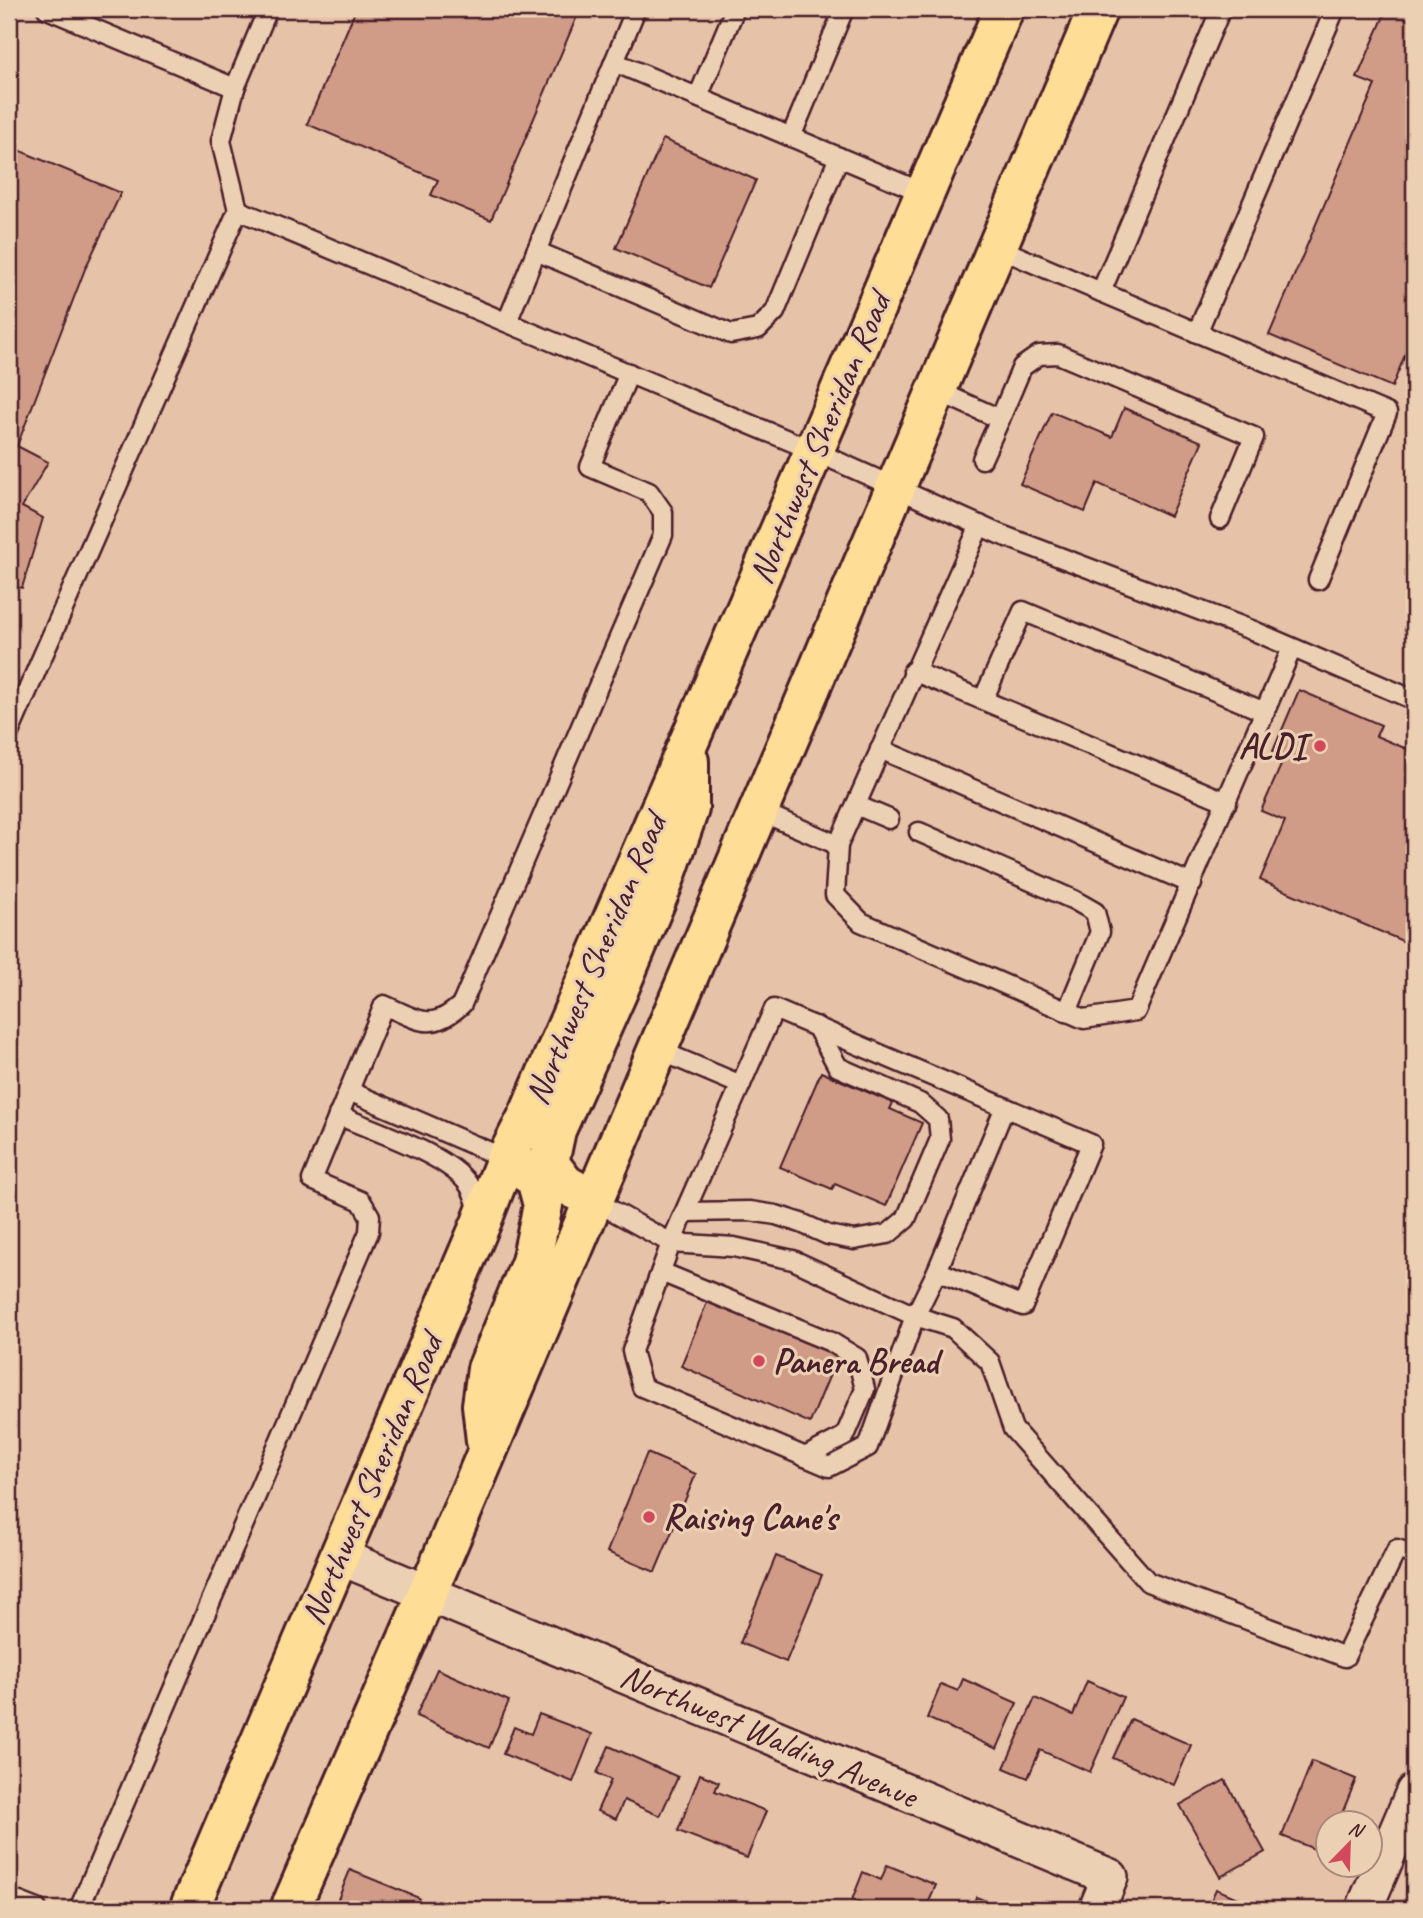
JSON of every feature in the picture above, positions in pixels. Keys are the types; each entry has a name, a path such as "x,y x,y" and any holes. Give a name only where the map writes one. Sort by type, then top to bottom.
{"main road":[{"name":"Northwest Sheridan Road","path":"189,1909 506,1159 528,1114 1004,9"},
{"path":"290,1909 488,1451 1097,9"},
{"path":"593,1200 565,1184 549,1163 556,1130 662,886 689,809 689,741"},
{"path":"488,1451 482,1405 487,1369 531,1262 543,1205 536,1179 506,1159"}],"street":[{"name":"Northwest Walding Avenue","path":"338,1556 1110,1877 1097,1909"},
{"path":"1364,1909 1414,1792"}],"lane":[{"path":"47,9 235,88"},
{"path":"9,733 238,211 221,141 235,88 268,9"},
{"path":"507,323 636,9"},
{"path":"698,97 734,9"},
{"path":"791,137 844,9"},
{"path":"1101,292 1221,9"},
{"path":"1198,333 1335,9"},
{"path":"614,62 925,193"},
{"path":"536,251 731,334 758,329 775,312 839,157"},
{"path":"238,211 814,451 980,525 1254,631 1414,701"},
{"path":"996,247 1387,413 1318,580"},
{"path":"982,459 1022,367 1039,355 1058,354 1254,437 1220,519"},
{"path":"79,1909 369,1232 370,1216 361,1201 312,1180 384,1005 423,1022 446,1019 462,1004 663,535 663,512 649,492 590,467 629,373"},
{"path":"934,390 1000,419"},
{"path":"980,525 838,845 835,895 860,922 1084,1019 1136,1011 1292,648"},
{"path":"983,700 1023,611 1265,712"},
{"path":"913,671 1227,802"},
{"path":"880,749 1192,884"},
{"path":"856,804 889,819"},
{"path":"757,810 838,845"},
{"path":"919,832 1074,900 1095,912 1100,932 1067,1012"},
{"path":"937,1270 1023,1306 1091,1144 1005,1107 816,1026 774,1009 671,1243 632,1351 642,1387 829,1467 868,1447 915,1316 1005,1107"},
{"path":"685,1212 750,1211 776,1215 828,1236 854,1240 888,1234 906,1219 940,1139 938,1119 920,1103 838,1067 816,1026"},
{"path":"656,1049 740,1085"},
{"path":"349,1091 506,1159"},
{"path":"338,1115 444,1162 467,1181 477,1203 481,1223"},
{"path":"593,1200 671,1243 734,1247 793,1260 915,1316 953,1328 990,1362 1013,1429 1148,1582 1345,1657 1397,1549 1414,1555"},
{"path":"661,1272 831,1342 857,1358 865,1389 845,1436 805,1457"},
{"path":"9,1898 37,1909"}],"building":[{"path":"356,9 580,9 491,220 431,195 438,180 307,124"},
{"path":"1387,9 1414,9 1414,333 1392,387 1269,335 1375,85 1357,78"},
{"path":"663,139 756,180 709,288 616,248"},
{"path":"9,146 121,193 85,269 17,446 48,462 22,507 43,518 22,588 9,586"},
{"path":"1124,408 1202,442 1170,516 1097,483 1085,512 1020,484 1052,412 1112,437"},
{"path":"1414,608 1414,633 1405,630"},
{"path":"1299,690 1381,725 1376,736 1414,752 1414,946 1260,880 1285,821 1261,811 1285,756 1273,751"},
{"path":"821,1072 893,1103 890,1109 922,1123 886,1206 835,1184 832,1189 780,1167"},
{"name":"Panera Bread","path":"708,1300 838,1355 810,1423 681,1366"},
{"path":"647,1453 696,1474 655,1572 607,1552"},
{"path":"776,1556 822,1575 786,1662 740,1643"},
{"path":"437,1669 509,1701 489,1748 416,1716"},
{"path":"963,1679 1017,1703 997,1749 927,1718 941,1684 958,1691"},
{"path":"1087,1681 1123,1697 1090,1772 1040,1750 1028,1778 1004,1768 1035,1698 1073,1715"},
{"path":"539,1714 592,1734 573,1782 503,1754 514,1727 531,1734"},
{"path":"1131,1719 1191,1745 1174,1785 1113,1758"},
{"path":"609,1746 678,1777 660,1816 624,1800 616,1819 597,1811 611,1780 597,1773"},
{"path":"1312,1761 1356,1779 1343,1810 1314,1810 1314,1849 1282,1836"},
{"path":"700,1774 719,1782 715,1791 766,1811 747,1858 678,1831"},
{"path":"1225,1780 1265,1852 1220,1877 1180,1805"},
{"path":"887,1865 936,1885 926,1909 876,1909 852,1900 863,1872 881,1880"},
{"path":"350,1870 419,1898 414,1909 334,1909"},
{"path":"1216,1889 1259,1907 1207,1909"},
{"path":"976,1897 1006,1909 971,1909"},
{"path":"458,1901 477,1909 454,1909"}],"place":[{"name":"ALDI","path":"1320,746"},
{"name":"Panera Bread","path":"759,1361"},
{"name":"Raising Cane's","path":"649,1517"}]}
